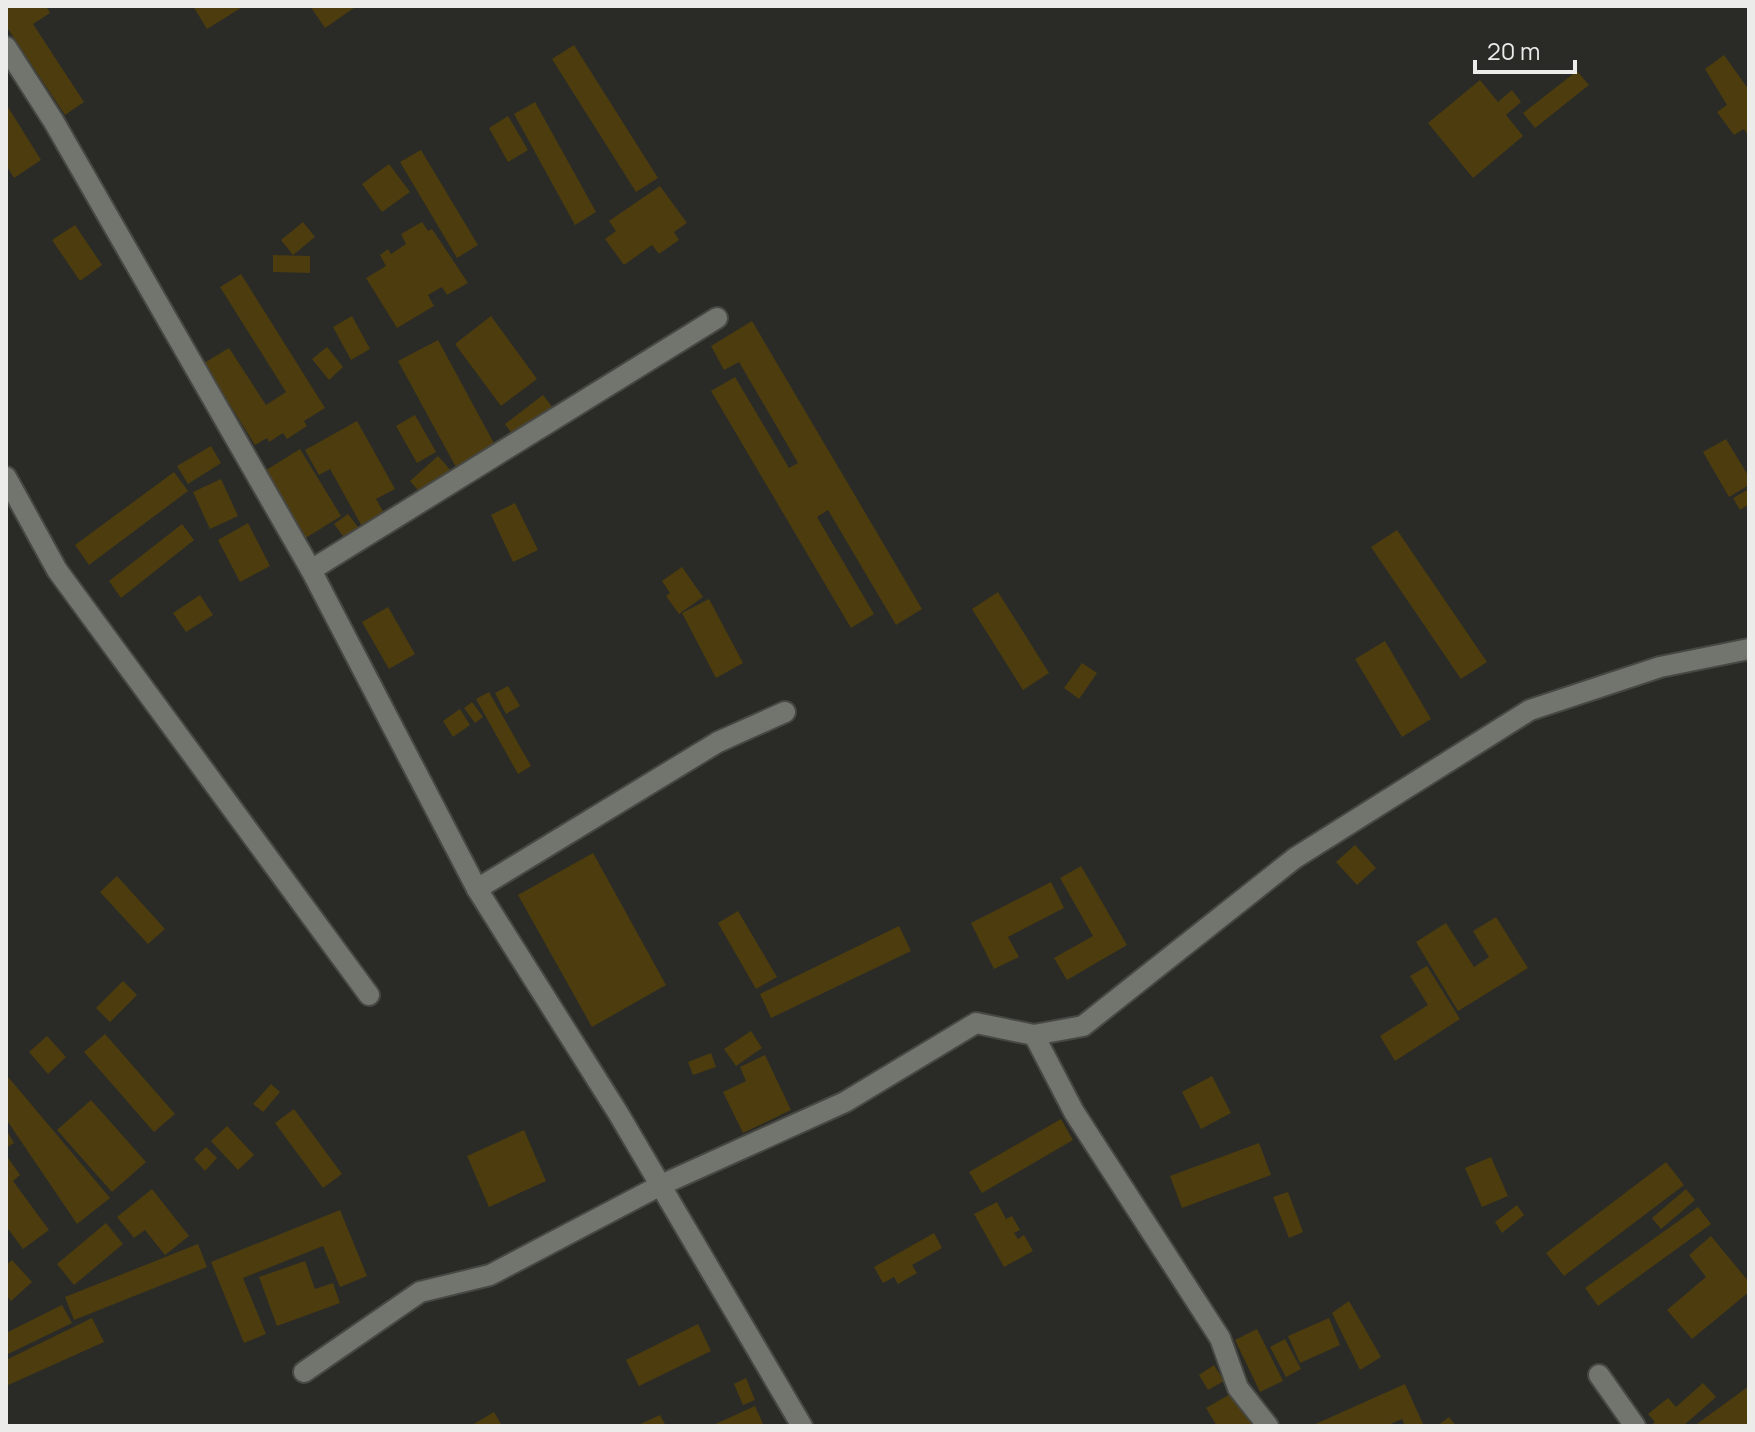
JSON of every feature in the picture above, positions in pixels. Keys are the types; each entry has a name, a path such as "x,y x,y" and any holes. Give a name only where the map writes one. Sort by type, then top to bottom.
{"street":[{"path":"6,47 54,122 311,570 477,889 661,1185 802,1426"},
{"path":"311,570 717,318"},
{"path":"6,477 57,570 369,995"},
{"path":"304,1372 420,1292 490,1275 661,1185 845,1102 976,1023 1034,1035 1083,1026 1295,858 1530,710 1660,667 1749,649"},
{"path":"477,889 718,742 785,712"},
{"path":"1034,1035 1074,1112 1220,1338 1238,1388 1268,1426"},
{"path":"1599,1375 1635,1426"}],"building":[{"path":"6,6 46,6 50,13 33,24 84,102 65,115 6,26"},
{"path":"193,6 244,6 207,29"},
{"path":"310,6 352,6 354,8 325,28"},
{"path":"574,45 658,178 636,192 552,59"},
{"path":"1724,55 1749,90 1749,137 1744,129 1734,135 1717,112 1727,105 1705,69"},
{"path":"1577,71 1589,85 1535,128 1523,113"},
{"path":"1480,80 1498,102 1512,90 1521,102 1506,115 1523,136 1473,178 1428,123"},
{"path":"535,102 596,212 575,225 514,114"},
{"path":"6,104 41,160 14,178 6,165"},
{"path":"508,116 528,150 508,162 489,128"},
{"path":"421,150 478,245 457,258 400,162"},
{"path":"389,164 410,192 382,212 362,184"},
{"path":"660,186 687,223 674,232 679,240 659,254 652,245 624,265 605,239 616,231 609,221"},
{"path":"303,222 315,237 293,255 281,240"},
{"path":"422,222 428,231 432,229 468,283 447,295 442,287 428,295 434,306 397,328 366,278 386,266 380,255 388,249 391,254 406,244 401,234"},
{"path":"75,225 102,265 80,281 52,240"},
{"path":"273,255 310,256 310,273 273,272"},
{"path":"241,274 325,408 304,421 307,426 287,439 283,433 269,442 267,438 255,445 204,363 229,348 266,405 286,392 220,287"},
{"path":"352,316 370,349 351,360 333,327"},
{"path":"491,316 537,379 501,406 455,344"},
{"path":"752,321 922,609 896,625 828,510 817,517 874,614 851,628 711,391 735,377 789,468 798,463 739,362 724,370 711,346"},
{"path":"438,340 496,447 457,469 398,361"},
{"path":"327,347 343,367 329,380 312,359"},
{"path":"543,395 553,408 515,438 505,424"},
{"path":"415,415 436,452 417,463 396,426"},
{"path":"357,421 395,489 376,499 387,518 364,530 330,469 319,475 305,450"},
{"path":"1726,439 1749,477 1749,485 1729,497 1703,452"},
{"path":"211,446 221,463 188,484 177,466"},
{"path":"300,449 341,516 304,539 263,472"},
{"path":"438,456 452,472 424,497 410,481"},
{"path":"174,472 188,491 89,565 75,545"},
{"path":"221,479 238,516 210,529 193,492"},
{"path":"1749,489 1749,504 1740,510 1733,498"},
{"path":"515,503 538,550 513,562 491,515"},
{"path":"348,514 361,531 347,541 334,524"},
{"path":"248,523 270,566 240,582 218,540"},
{"path":"182,524 194,540 121,598 109,581"},
{"path":"1397,530 1487,662 1461,679 1371,547"},
{"path":"682,567 703,597 679,614 666,596 670,593 662,581"},
{"path":"998,592 1049,673 1023,690 972,609"},
{"path":"200,595 213,615 186,632 173,613"},
{"path":"709,599 743,663 716,678 682,613"},
{"path":"388,607 415,654 389,669 362,622"},
{"path":"1385,641 1431,719 1402,737 1355,659"},
{"path":"1082,663 1097,673 1079,699 1064,688"},
{"path":"508,686 520,706 506,714 495,693"},
{"path":"489,692 531,766 518,774 476,699"},
{"path":"472,702 483,717 475,723 464,708"},
{"path":"460,709 470,725 453,737 443,721"},
{"path":"1355,845 1376,868 1357,885 1336,862"},
{"path":"593,853 666,985 592,1027 518,895"},
{"path":"1081,866 1127,945 1067,980 1054,958 1093,936 1060,878"},
{"path":"117,876 165,929 148,944 100,892"},
{"path":"1051,882 1064,908 1008,937 1019,957 994,969 971,923"},
{"path":"738,911 777,977 756,989 718,923"},
{"path":"1496,917 1528,968 1458,1011 1416,942 1446,923 1474,967 1489,957 1473,931"},
{"path":"899,926 911,951 771,1018 760,994"},
{"path":"1427,966 1460,1019 1395,1061 1380,1036 1428,1005 1410,976"},
{"path":"123,981 137,995 110,1022 96,1008"},
{"path":"751,1031 762,1048 736,1066 724,1049"},
{"path":"105,1034 175,1114 154,1132 84,1052"},
{"path":"47,1036 66,1057 48,1074 29,1052"},
{"path":"711,1053 716,1067 693,1075 688,1062"},
{"path":"765,1055 791,1110 743,1133 723,1092 746,1081 740,1067"},
{"path":"1212,1076 1231,1113 1201,1129 1182,1092"},
{"path":"9,1078 110,1198 77,1224 6,1119 6,1080"},
{"path":"271,1084 280,1092 263,1112 253,1104"},
{"path":"91,1100 146,1162 112,1192 57,1130"},
{"path":"294,1109 342,1174 323,1188 275,1123"},
{"path":"1061,1119 1073,1140 982,1193 969,1172"},
{"path":"227,1126 254,1155 238,1170 211,1141"},
{"path":"6,1129 14,1143 6,1148"},
{"path":"524,1130 546,1181 489,1207 467,1156"},
{"path":"1259,1143 1271,1175 1182,1208 1170,1176"},
{"path":"206,1147 217,1158 205,1171 194,1159"},
{"path":"6,1155 20,1175 13,1181 49,1230 23,1249 6,1226"},
{"path":"1491,1157 1508,1196 1482,1207 1465,1168"},
{"path":"1666,1162 1684,1185 1564,1276 1546,1253"},
{"path":"152,1189 189,1236 165,1255 145,1230 134,1238 117,1217"},
{"path":"1686,1189 1695,1200 1661,1229 1652,1218"},
{"path":"1288,1192 1303,1232 1289,1238 1273,1197"},
{"path":"997,1202 1006,1219 1012,1216 1020,1230 1014,1233 1018,1239 1024,1235 1033,1251 1004,1267 974,1214"},
{"path":"1517,1205 1524,1215 1502,1233 1495,1222"},
{"path":"1698,1207 1711,1224 1598,1306 1585,1288"},
{"path":"340,1210 367,1276 340,1287 323,1246 243,1278 266,1334 244,1343 211,1262"},
{"path":"106,1223 123,1244 74,1285 57,1264"},
{"path":"934,1233 942,1248 912,1265 917,1273 898,1284 894,1277 883,1283 874,1267"},
{"path":"1711,1236 1749,1282 1749,1292 1692,1339 1667,1310 1706,1277 1689,1255"},
{"path":"198,1244 207,1267 74,1320 65,1297"},
{"path":"12,1260 32,1282 11,1301 6,1295 6,1265"},
{"path":"305,1261 315,1289 333,1283 340,1303 277,1326 259,1277"},
{"path":"1349,1301 1381,1357 1360,1370 1332,1313"},
{"path":"62,1305 72,1323 6,1355 6,1333"},
{"path":"92,1318 104,1342 6,1386 6,1360"},
{"path":"1329,1318 1340,1345 1300,1363 1288,1336"},
{"path":"698,1324 711,1351 639,1386 626,1360"},
{"path":"1257,1329 1283,1381 1260,1392 1235,1340"},
{"path":"1285,1339 1301,1369 1286,1377 1270,1347"},
{"path":"1214,1365 1224,1381 1208,1390 1199,1375"},
{"path":"746,1378 755,1400 743,1405 734,1384"},
{"path":"1703,1383 1716,1397 1683,1426 1651,1426 1655,1422 1648,1414 1668,1398 1676,1407"},
{"path":"1405,1384 1424,1426 1405,1426 1402,1419 1386,1426 1311,1426"},
{"path":"1749,1386 1749,1422 1744,1426 1694,1426"},
{"path":"1232,1393 1253,1426 1217,1426 1206,1408"},
{"path":"755,1406 764,1426 711,1426"},
{"path":"494,1412 502,1426 470,1426"},
{"path":"660,1415 666,1426 636,1426"},
{"path":"1449,1417 1456,1426 1437,1426"}]}
